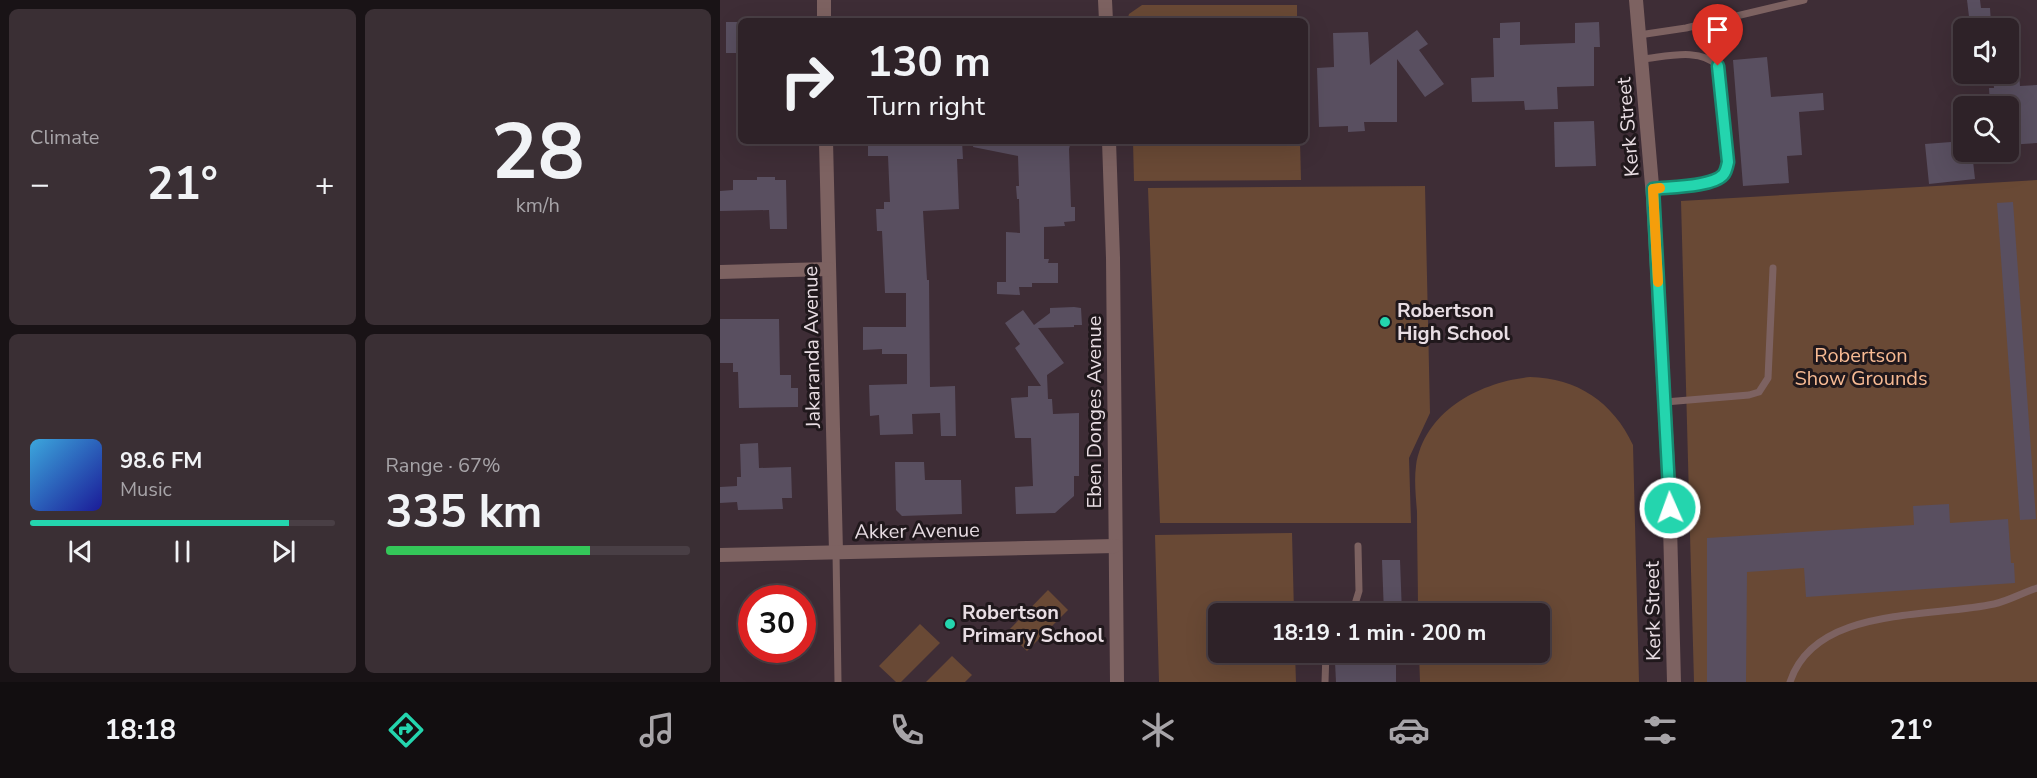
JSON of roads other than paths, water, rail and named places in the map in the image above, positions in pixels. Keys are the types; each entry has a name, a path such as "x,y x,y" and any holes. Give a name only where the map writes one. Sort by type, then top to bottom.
{"street":[{"path":"824,0 824,18"},
{"path":"1105,0 1106,18"},
{"name":"Kerk Street","path":"1636,0 1653,189 1665,402 1674,682"},
{"name":"Jakaranda Avenue","path":"826,144 836,552"},
{"name":"Eben Donges Avenue","path":"1109,144 1113,258 1117,682"},
{"path":"720,272 829,269"},
{"name":"Akker Avenue","path":"720,555 1115,546"}],"lane":[{"path":"1639,35 1686,28 1804,0"},
{"path":"1641,59 1701,56 1710,58 1718,66 1728,162 1724,175 1717,179 1704,183 1653,189"},
{"path":"1665,402 1749,395 1760,392 1768,378 1773,268"},
{"path":"1355,603 1359,591 1358,546"},
{"path":"836,552 838,682"},
{"path":"1790,682 1795,668 1809,648 1835,632 1869,621 1996,604 2037,588"},
{"path":"1325,682 1326,663"}],"place":[{"name":"Robertson High School","path":"1385,322"},
{"name":"Robertson Primary School","path":"950,624"}],"park label":[{"name":"Robertson Show Grounds","path":"1861,366"}]}
